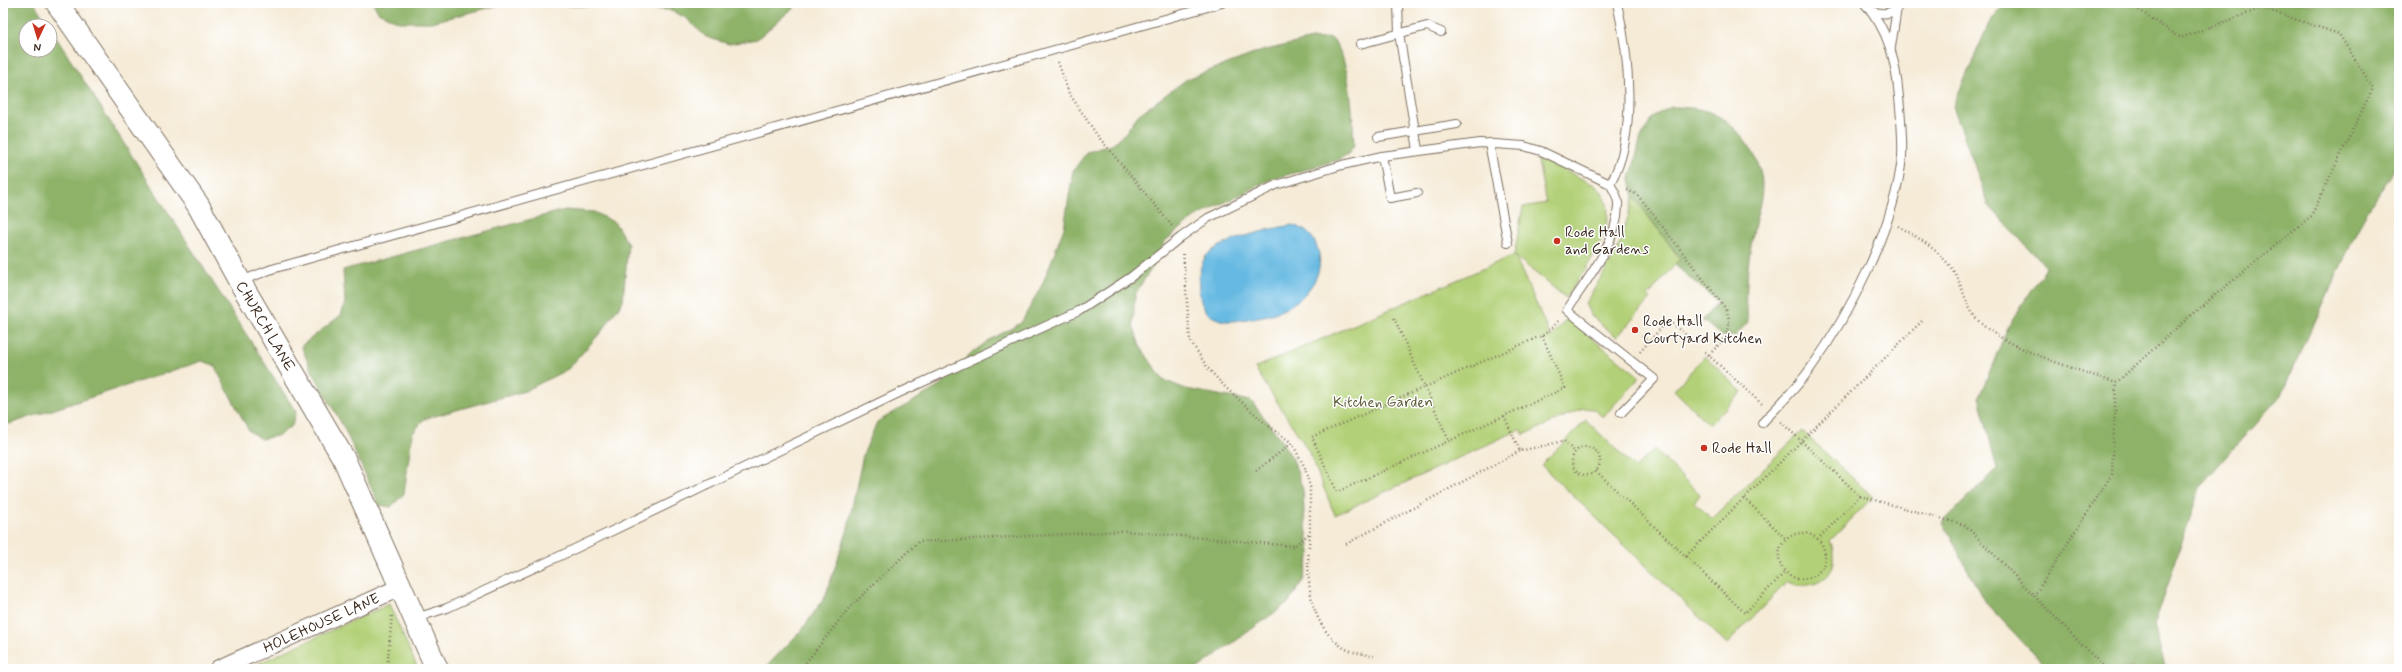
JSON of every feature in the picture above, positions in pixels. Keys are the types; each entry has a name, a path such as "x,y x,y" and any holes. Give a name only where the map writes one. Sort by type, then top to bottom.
{"street":[{"name":"CHURCH LANE","path":"57,3 198,205 240,282 344,459 400,587 416,618 437,669"},
{"name":"HOLEHOUSE LANE","path":"218,669 400,587"}],"lane":[{"path":"240,282 280,267 1222,3"},
{"path":"1398,3 1399,33 1418,150"},
{"path":"1610,184 1618,171 1624,152 1627,132 1626,42 1617,3"},
{"path":"1762,423 1810,370 1828,342 1872,259 1887,220 1902,157 1898,81 1891,47 1872,11 1864,3"},
{"path":"1872,11 1885,14 1899,6"},
{"path":"1891,47 1899,6"},
{"path":"1360,44 1427,26 1440,32"},
{"path":"1378,137 1457,124"},
{"path":"1488,143 1508,243"},
{"path":"416,618 448,608 562,555 899,393 1079,311 1132,277 1181,237 1208,218 1276,185 1342,165 1382,156 1461,144 1488,143 1524,146 1541,150 1610,184 1616,193 1618,206 1610,240 1567,310 1654,379 1621,413"},
{"path":"1382,156 1390,198 1417,193"}],"path":[{"path":"2034,596 2112,474 2116,384 2191,315 2310,216 2373,88 2339,34 2262,8 2181,38 2128,3"},
{"path":"1053,51 1070,93 1097,135 1181,237 1190,340 1207,367 1224,386 1265,423 1292,443 1305,468 1310,487 1312,507 1308,577 1313,608 1323,628 1345,648 1374,656"},
{"path":"1610,184 1636,194 1726,309 1730,320 1728,332 1709,355"},
{"path":"1887,220 1917,237 1943,256 1956,276 1976,318 1990,332 2014,345 2116,384"},
{"path":"1542,336 1565,388 1337,492 1312,437 1542,336 1549,332 1567,310"},
{"path":"1394,318 1449,441"},
{"path":"1632,361 1668,320 1687,336"},
{"path":"1686,556 1922,321"},
{"path":"1642,336 1649,342"},
{"path":"1705,352 1860,496 1965,525 2106,669"},
{"path":"1504,416 1520,451"},
{"path":"1346,544 1520,451 1564,441 1575,452"},
{"path":"1256,471 1292,443"},
{"path":"1583,447 1595,451 1600,463 1596,471 1587,475 1575,470 1572,461 1575,452 1583,447"},
{"path":"1596,471 1745,613 1786,572"},
{"path":"1818,539 1860,496"},
{"path":"1744,498 1786,539"},
{"path":"801,669 849,608 918,542 1125,531 1294,546 1310,533"},
{"path":"1800,533 1818,539 1824,549 1825,557 1819,571 1813,576 1798,579 1786,572 1781,566 1779,552 1786,539 1800,533"},
{"path":"387,669 391,619 400,587"}],"green space":[{"path":"3,3 34,3 44,18 18,18 18,58 58,58 58,40 296,412 292,426 277,436 261,439 249,431 214,365 202,361 3,426"},
{"path":"373,3 508,3 432,22 399,22 378,12"},
{"path":"508,3 799,3 757,39 729,44 706,37 686,18 670,10"},
{"path":"2005,3 2399,3 2399,163 2364,216 2281,395 2201,485 2154,626 2166,669 2048,669 1984,601 1943,522 1997,469 1979,397 2008,327 2046,267 1989,206 1953,106 1989,23"},
{"path":"1331,38 1338,47 1343,59 1350,88 1354,146 1348,154 1338,160 1269,180 1194,218 1165,241 1153,266 1135,294 1133,325 1140,346 1163,380 1186,389 1251,401 1274,430 1293,459 1303,490 1304,513 1310,553 1304,579 1289,602 1197,669 856,669 846,666 830,669 764,669 801,631 825,597 847,532 863,455 877,422 938,387 956,371 969,355 988,341 1021,323 1043,283 1064,228 1073,171 1087,152 1112,145 1126,132 1138,115 1187,79 1262,51 1312,39"},
{"path":"1671,107 1701,110 1718,116 1742,136 1754,154 1761,173 1762,190 1750,250 1748,271 1748,322 1735,336 1722,336 1702,320 1718,302 1675,265 1680,258 1634,197 1630,179 1641,137 1654,116"},
{"name":"Kitchen Garden","path":"1537,156 1598,187 1606,200 1608,213 1600,244 1592,259 1566,298 1515,256 1551,337 1567,318 1640,377 1603,417 1593,409 1583,408 1524,435 1521,429 1335,515 1308,450 1255,368 1514,255 1523,207 1546,203"},
{"path":"1634,197 1680,259 1648,296 1651,298 1617,337 1591,316 1585,304 1618,249"},
{"path":"565,210 594,212 615,223 628,244 623,301 602,331 568,369 525,391 424,419 412,434 404,494 391,507 379,505 344,428 311,369 301,346 341,315 345,303 343,270"},
{"path":"1705,356 1742,392 1709,425 1674,390"},
{"path":"1586,420 1635,468 1654,449 1700,495 1694,502 1712,519 1802,431 1873,497 1830,541 1834,552 1834,562 1831,571 1825,578 1808,585 1798,585 1787,582 1727,644 1541,465"},
{"path":"389,604 418,669 258,669 255,665"}],"water":[{"path":"1292,225 1301,228 1308,233 1314,240 1318,250 1320,260 1319,270 1311,287 1289,307 1268,315 1256,318 1225,321 1217,319 1208,313 1202,304 1200,297 1199,281 1202,265 1209,253 1226,243 1237,239"}],"place":[{"name":"Rode Hall and Gardens","path":"1557,241"},
{"name":"Rode Hall Courtyard Kitchen","path":"1635,330"},
{"name":"Rode Hall","path":"1704,448"}]}
